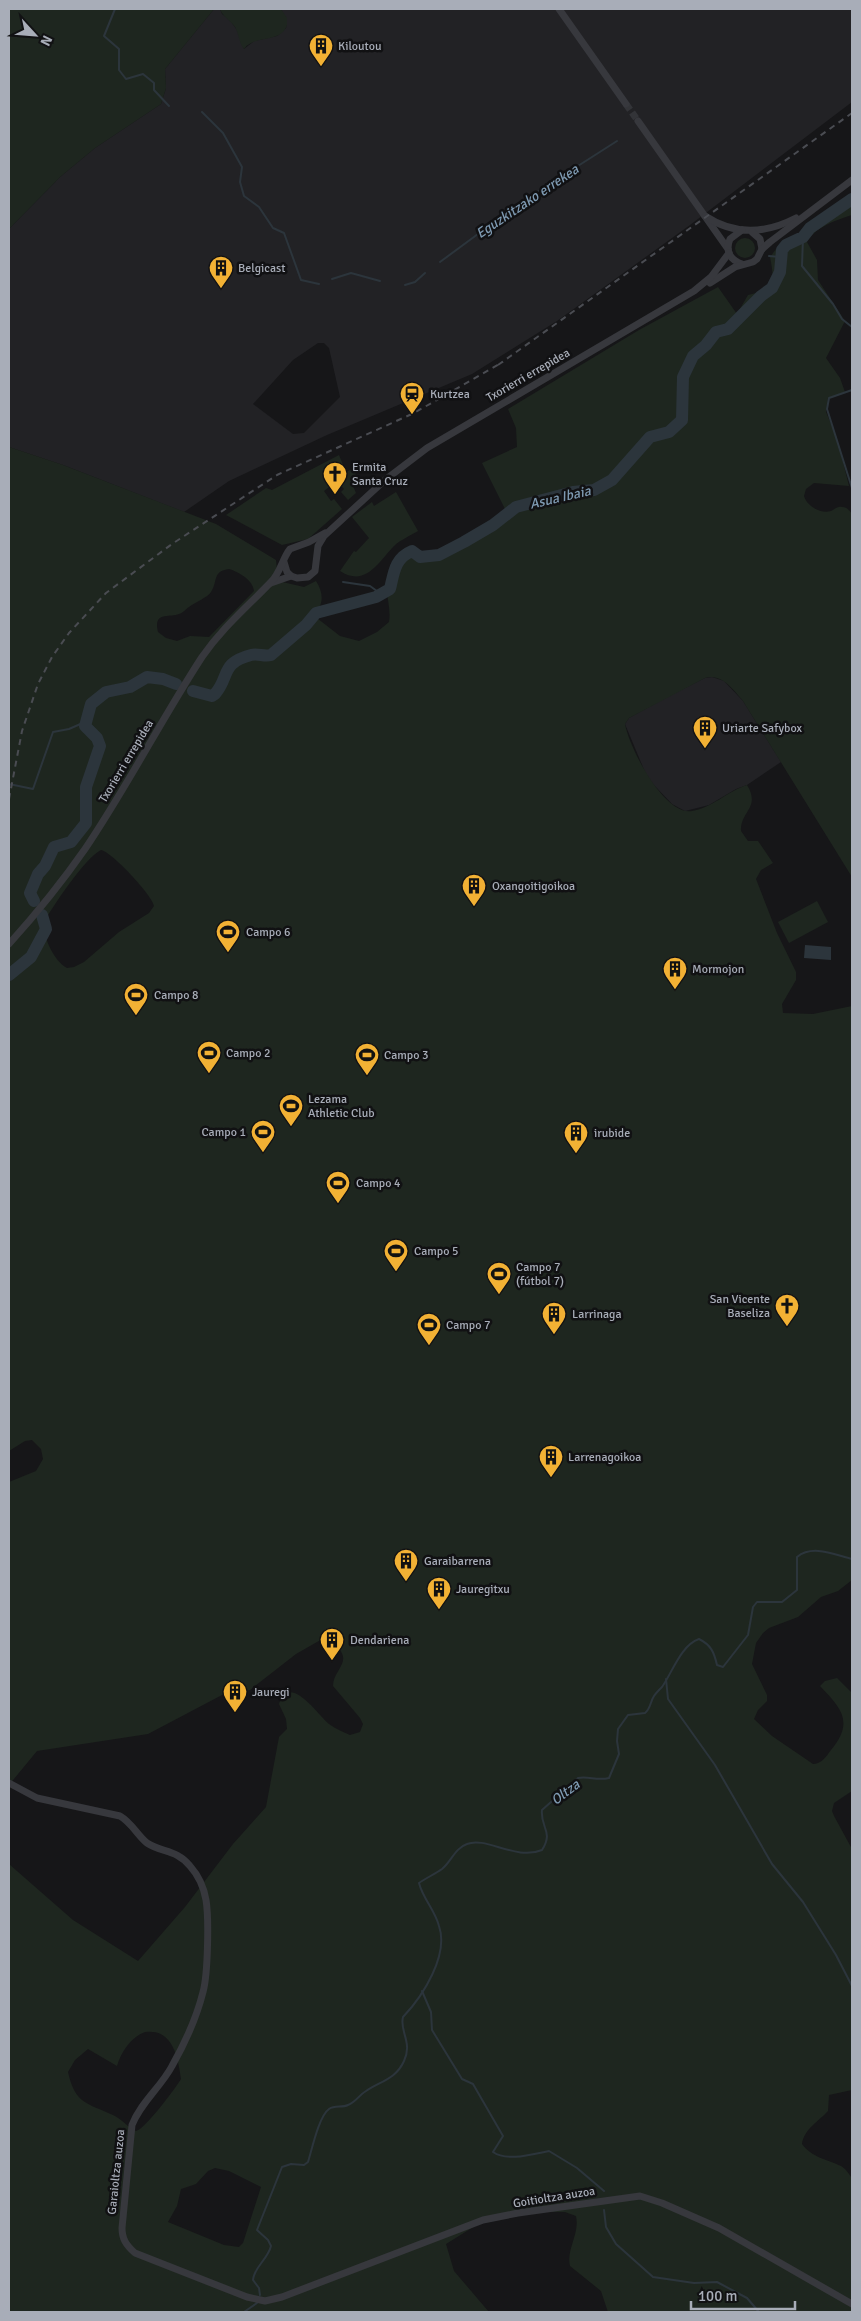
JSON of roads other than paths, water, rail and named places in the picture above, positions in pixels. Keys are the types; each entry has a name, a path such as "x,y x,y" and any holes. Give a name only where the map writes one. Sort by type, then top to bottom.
{"street":[{"path":"559,9 626,104"},
{"path":"638,121 732,259 742,264"},
{"name":"Txorierri errepidea","path":"262,589 271,583 292,576 297,578 308,577 316,571 318,546 334,527 385,480 427,448 694,291 742,264 748,264 757,259 762,249 852,180"},
{"name":"Txorierri errepidea","path":"694,291 711,277 728,251 730,239 738,232 743,230 752,232 780,226 812,209"},
{"path":"702,214 719,224 743,230"},
{"path":"752,232 760,239 762,249"},
{"name":"Txorierri errepidea","path":"9,944 49,896 85,848 209,648 230,622 271,582 290,549 334,527"},
{"path":"303,544 313,549 318,558"},
{"path":"284,562 292,576"},
{"name":"Garaioltza auzoa","path":"9,1783 36,1798 120,1816 127,1820 147,1842 177,1854 184,1860 191,1867 204,1890 207,1912 206,1978 204,1991 167,2076 142,2105 132,2125 122,2237 126,2245 135,2253 247,2297"},
{"name":"Goitioltza auzoa","path":"247,2297 265,2301 282,2298 492,2218 640,2196 662,2203 725,2232 852,2304"}],"waterway":[{"name":"Eguzkitzako errekea","path":"115,9 104,36 119,49 119,70 126,79 143,74 154,83 154,90 169,106"},
{"name":"Eguzkitzako errekea","path":"202,112 223,133 242,167 240,182 244,196 259,207 273,228 284,233 301,280 319,284"},
{"name":"Eguzkitzako errekea","path":"440,262 520,203 617,141"},
{"name":"Asua Ibaia","path":"193,691 212,696 220,688 227,671 234,662 256,654 271,655 306,625 316,613 376,597 390,589 394,571 406,554 412,551 420,557 439,555 493,525 516,507 573,492 594,490 612,480 650,437 669,432 682,420 683,377 693,356 706,345 716,332 728,329 761,296 772,288 780,272 782,250 786,245 803,237 810,228 852,199"},
{"path":"803,237 802,266 833,304 842,319 852,327"},
{"name":"Eguzkitzako errekea","path":"769,256 780,257"},
{"name":"Eguzkitzako errekea","path":"332,279 351,273 380,281"},
{"name":"Eguzkitzako errekea","path":"405,285 415,282 425,273"},
{"path":"852,390 829,398 827,409 852,488"},
{"path":"343,582 370,586 381,594"},
{"name":"Asua Ibaia","path":"34,901 30,893 38,874 45,866 54,847 71,842 86,823 86,787 100,746 97,738 85,726 91,704 106,692 130,687 147,677 163,679 176,684"},
{"path":"9,784 33,789 53,732 69,729 85,722"},
{"name":"Asua Ibaia","path":"9,975 31,957 46,929 42,915"},
{"name":"Oltza","path":"260,2295 259,2288 253,2280 254,2275 271,2246 268,2240 257,2230 282,2167 291,2164 304,2165 308,2162 319,2125 325,2113 331,2108 346,2106 388,2079 397,2072 404,2061 407,2042 402,2022 403,2017 426,1987 440,1950 441,1937 439,1926 419,1883 442,1869 456,1852 467,1844 483,1843 522,1853 542,1850 547,1838 542,1810 578,1778 609,1778 619,1754 618,1729 628,1715 645,1713 647,1711 654,1696 662,1687 687,1647 699,1639 711,1649 717,1665 723,1667 748,1635 753,1607 757,1602 782,1602 797,1590 797,1557 803,1553 817,1551 852,1559"},
{"path":"666,1679 668,1699 715,1765 772,1864 803,1902 836,1955 852,1986"},
{"path":"422,1991 431,2012 432,2030 462,2079 473,2084 503,2136 493,2152 513,2157 549,2151 577,2168 604,2191"},
{"path":"604,2210 606,2227 616,2244 653,2277 694,2283 717,2282 747,2298 759,2312"},
{"path":"244,2312 257,2303"}],"tunnel":[{"path":"626,104 638,121"}],"railway":[{"path":"498,365 852,113"},
{"path":"9,799 22,731 38,684 52,657 69,633 106,593 172,544 277,475 414,413 503,362"}],"place":[{"name":"Kiloutou","path":"321,67"},
{"name":"Belgicast","path":"221,289"},
{"name":"Kurtzea","path":"412,415"},
{"name":"Ermita Santa Cruz","path":"335,495"},
{"name":"Uriarte Safybox","path":"705,749"},
{"name":"Oxangoitigoikoa","path":"474,907"},
{"name":"Campo 6","path":"228,953"},
{"name":"Mormojon","path":"675,990"},
{"name":"Campo 8","path":"136,1016"},
{"name":"Campo 2","path":"209,1074"},
{"name":"Campo 3","path":"367,1076"},
{"name":"Lezama Athletic Club","path":"291,1127"},
{"name":"Campo 1","path":"263,1153"},
{"name":"irubide","path":"576,1154"},
{"name":"Campo 4","path":"338,1204"},
{"name":"Campo 5","path":"396,1272"},
{"name":"Campo 7 (fútbol 7)","path":"499,1295"},
{"name":"San Vicente Baseliza","path":"787,1327"},
{"name":"Larrinaga","path":"554,1335"},
{"name":"Campo 7","path":"429,1346"},
{"name":"Larrenagoikoa","path":"551,1478"},
{"name":"Garaibarrena","path":"406,1582"},
{"name":"Jauregitxu","path":"439,1610"},
{"name":"Dendariena","path":"332,1661"},
{"name":"Jauregi","path":"235,1713"}]}
